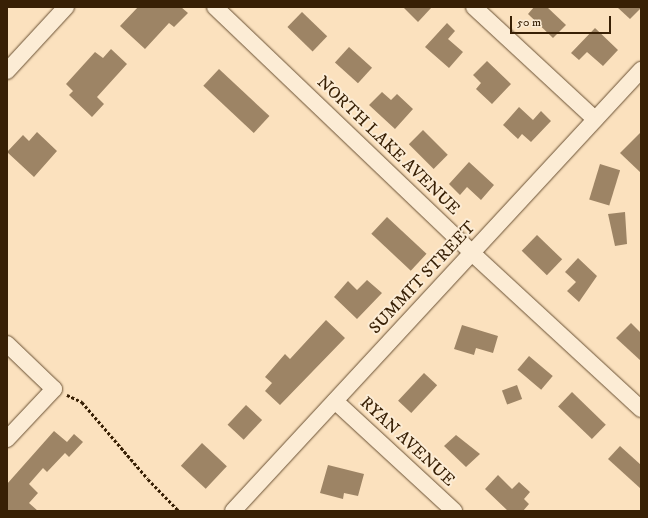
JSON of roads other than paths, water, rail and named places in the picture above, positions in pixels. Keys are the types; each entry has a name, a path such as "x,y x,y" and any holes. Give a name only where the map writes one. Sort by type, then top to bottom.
{"street":[{"path":"7,71 66,7"},
{"name":"NORTH LAKE AVENUE","path":"215,7 472,253 641,409"},
{"path":"474,7 595,120"},
{"name":"SUMMIT STREET","path":"233,511 641,70"},
{"path":"7,344 54,389 7,439"},
{"name":"RYAN AVENUE","path":"335,401 454,511"}]}
